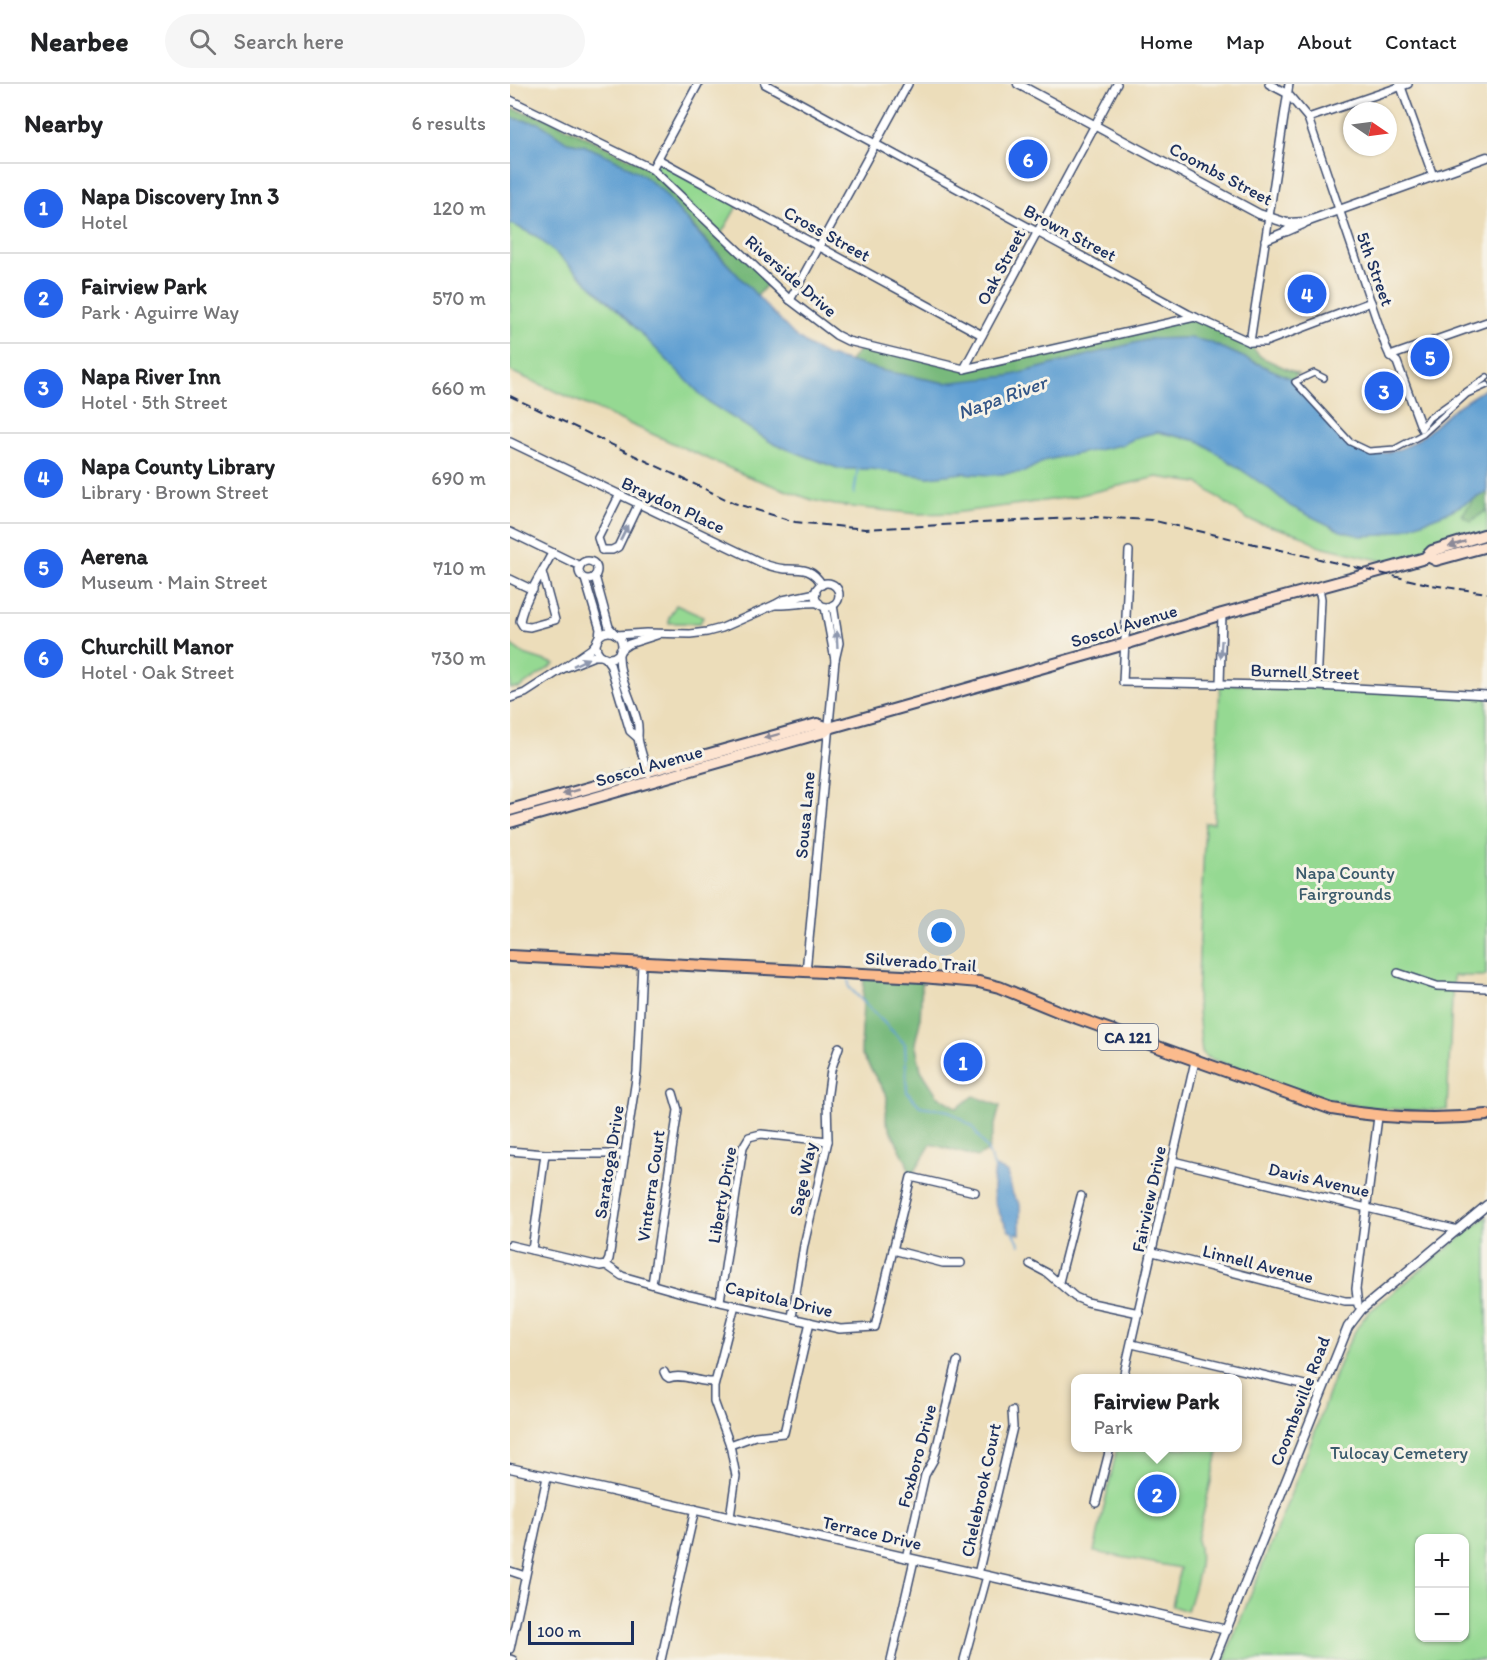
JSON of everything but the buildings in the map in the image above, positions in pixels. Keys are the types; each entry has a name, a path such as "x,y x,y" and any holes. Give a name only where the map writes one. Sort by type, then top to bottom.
{"main road":[{"name":"Soscol Avenue","path":"510,822 1428,556 1432,551 1487,534"},
{"name":"Soscol Avenue","path":"1428,556 1436,560 1487,546"},
{"name":"Soscol Avenue","path":"510,810 817,724 829,728"},
{"name":"Silverado Trail","path":"510,956 945,978 989,984 1060,1012 1332,1109 1378,1117 1426,1119 1487,1115"}],"street":[{"path":"652,169 698,84"},
{"name":"Brown Street","path":"765,84 1195,317 1250,342"},
{"path":"790,300 908,84"},
{"name":"Coombs Street","path":"1018,84 1268,218 1287,223 1306,222 1487,157"},
{"name":"Oak Street","path":"964,369 1117,84"},
{"path":"1269,84 1288,94 1308,118 1403,85 1433,177"},
{"path":"1289,84 1250,342 1265,342 1371,302"},
{"name":"Riverside Drive","path":"510,100 652,169 790,300 836,335 848,341 964,369 1195,317"},
{"name":"5th Street","path":"1308,118 1338,211 1390,356 1397,362 1422,431"},
{"name":"Cross Street","path":"658,159 982,335"},
{"path":"1265,240 1306,222"},
{"path":"1390,356 1487,322"},
{"path":"1324,378 1314,373 1295,382 1356,446 1369,451 1395,449 1422,431 1467,394 1487,384"},
{"path":"1422,431 1429,418 1487,377"},
{"name":"Braydon Place","path":"510,442 762,563 778,568 807,570 816,576 822,585"},
{"path":"602,550 598,538 619,496"},
{"path":"602,550 612,550 618,547 638,505"},
{"path":"510,532 580,566"},
{"path":"594,563 602,550"},
{"path":"1125,644 1129,551"},
{"path":"542,572 555,620 530,627 521,625 520,619 533,590 542,572 552,553"},
{"path":"594,563 586,561 580,566 579,573 585,579 600,629 597,650 610,664 630,731 638,738"},
{"path":"594,563 597,570 595,576 609,627 621,643 619,661 639,729 638,738 651,782"},
{"path":"585,579 595,576"},
{"path":"510,579 533,590"},
{"path":"510,698 525,693 562,669 591,649 598,639 607,633 616,635 690,634 722,628 783,600 816,593 822,585 832,584 838,590 838,600 826,605 805,602 786,606 774,605"},
{"path":"1317,686 1321,599 1319,588"},
{"path":"816,593 826,605"},
{"name":"Sousa Lane","path":"806,972 835,660 826,605"},
{"path":"1220,684 1222,614"},
{"path":"562,669 594,656 613,657 629,644 659,634"},
{"name":"Burnell Street","path":"1125,644 1123,682 1317,686 1487,695"},
{"name":"Saratoga Drive","path":"606,1265 609,1260 637,1072 642,964"},
{"path":"1398,973 1437,986 1487,988"},
{"name":"Sage Way","path":"792,1317 804,1245 828,1141 827,1100 831,1070 839,1047"},
{"name":"Fairview Drive","path":"1124,1374 1195,1061"},
{"name":"Vinterra Court","path":"652,1284 678,1110 673,1093"},
{"path":"1361,1310 1356,1301 1356,1290 1378,1117"},
{"name":"Liberty Drive","path":"720,1301 743,1147 749,1137 761,1134 828,1141"},
{"path":"510,1151 545,1154 625,1154"},
{"path":"532,1250 545,1154"},
{"name":"Davis Avenue","path":"1173,1161 1458,1230"},
{"path":"961,1263 943,1263 893,1250 911,1177 975,1192"},
{"path":"1059,1282 1080,1196"},
{"name":"Coombsville Road","path":"1214,1660 1348,1327 1361,1310 1487,1205"},
{"path":"510,1245 600,1266 606,1265"},
{"name":"Capitola Drive","path":"606,1265 622,1276 840,1329 874,1327 893,1250"},
{"name":"Linnell Avenue","path":"1153,1252 1345,1302 1356,1301"},
{"path":"1030,1264 1059,1282 1075,1297 1087,1302 1139,1313"},
{"path":"730,1517 736,1476 730,1445 714,1401 714,1382 735,1305"},
{"path":"730,1445 755,1436 784,1432 810,1322"},
{"path":"1132,1344 1322,1389"},
{"name":"Foxboro Drive","path":"891,1660 925,1475 934,1459 957,1362"},
{"path":"664,1372 669,1378 676,1376 704,1383 714,1382"},
{"name":"Chelebrook Court","path":"964,1660 1013,1427 1012,1411"},
{"path":"1096,1503 1109,1452"},
{"name":"Terrace Drive","path":"510,1468 1227,1630"},
{"path":"510,1649 547,1477"},
{"path":"661,1660 695,1509"},
{"path":"510,1571 525,1576"}],"green space":[{"path":"510,108 549,119 652,169 770,281 757,296 661,191 583,145 567,142 539,123 510,118"},
{"path":"658,159 739,203 721,234 652,169"},
{"path":"510,223 536,236 560,257 623,315 708,402 774,444 840,469 871,469 929,477 962,473 991,475 1023,472 1046,460 1121,445 1157,432 1199,441 1290,505 1341,531 1382,535 1450,511 1487,492 1487,534 1387,562 1316,545 1301,535 1249,520 1198,483 1157,477 1072,497 954,513 918,514 835,505 812,500 747,476 510,371"},
{"path":"1195,317 1250,345 1261,357 1298,374 1292,379 1209,342 1190,338 1150,339 1009,376 952,384 849,362 863,346 964,369"},
{"path":"1487,492 1487,510 1471,521 1462,515 1474,499"},
{"path":"676,605 703,617 700,623 669,623 669,618"},
{"path":"510,644 524,654 555,664 519,688 510,688"},
{"name":"Napa County Fairgrounds","path":"1220,684 1487,695 1486,976 1453,976 1447,1110 1389,1109 1336,1101 1280,1084 1206,1057 1202,1053 1197,1000 1205,823 1214,823"},
{"path":"864,975 922,977 920,1022 915,1043 921,1070 937,1095 957,1108 974,1096 1000,1106 988,1151 977,1157 931,1144 911,1177 906,1161 886,1121 887,1096 861,1053"},
{"name":"Tulocay Cemetery","path":"1487,1216 1487,1660 1224,1660 1312,1440 1343,1354 1360,1323 1369,1312"},
{"path":"1116,1452 1218,1452 1197,1540 1199,1566 1187,1611 1172,1606 1180,1568 1094,1552"}],"water":[{"name":"Napa River","path":"510,118 539,123 567,142 583,145 641,174 661,190 697,232 793,334 825,355 884,371 945,383 1009,376 1150,339 1190,338 1209,342 1292,379 1348,443 1366,453 1376,454 1397,450 1416,441 1455,408 1487,388 1487,492 1450,511 1404,529 1382,535 1361,536 1341,531 1290,506 1271,490 1199,441 1157,432 1121,445 1046,460 1024,472 991,475 962,473 929,477 871,469 840,469 774,444 708,402 623,315 560,257 536,236 510,223"},
{"path":"995,1167 1007,1172 1013,1195 1020,1204 1020,1234 1009,1231 997,1207 993,1194"}],"waterway":[{"path":"854,494 858,467"},
{"path":"849,980 849,987 905,1044 907,1092 920,1106 949,1111 972,1126 988,1151 995,1169"},
{"path":"1013,1231 1020,1245"}],"railway":[{"path":"510,396 734,503 795,522 865,529 1094,517 1151,520 1432,585 1487,593"}],"place":[{"name":"Churchill Manor","path":"1028,159"},
{"name":"Napa County Library","path":"1307,294"},
{"name":"Aerena","path":"1430,357"},
{"name":"Napa River Inn","path":"1384,391"},
{"name":"Napa Discovery Inn 3","path":"963,1062"},
{"name":"Fairview Park","path":"1157,1494"}]}
